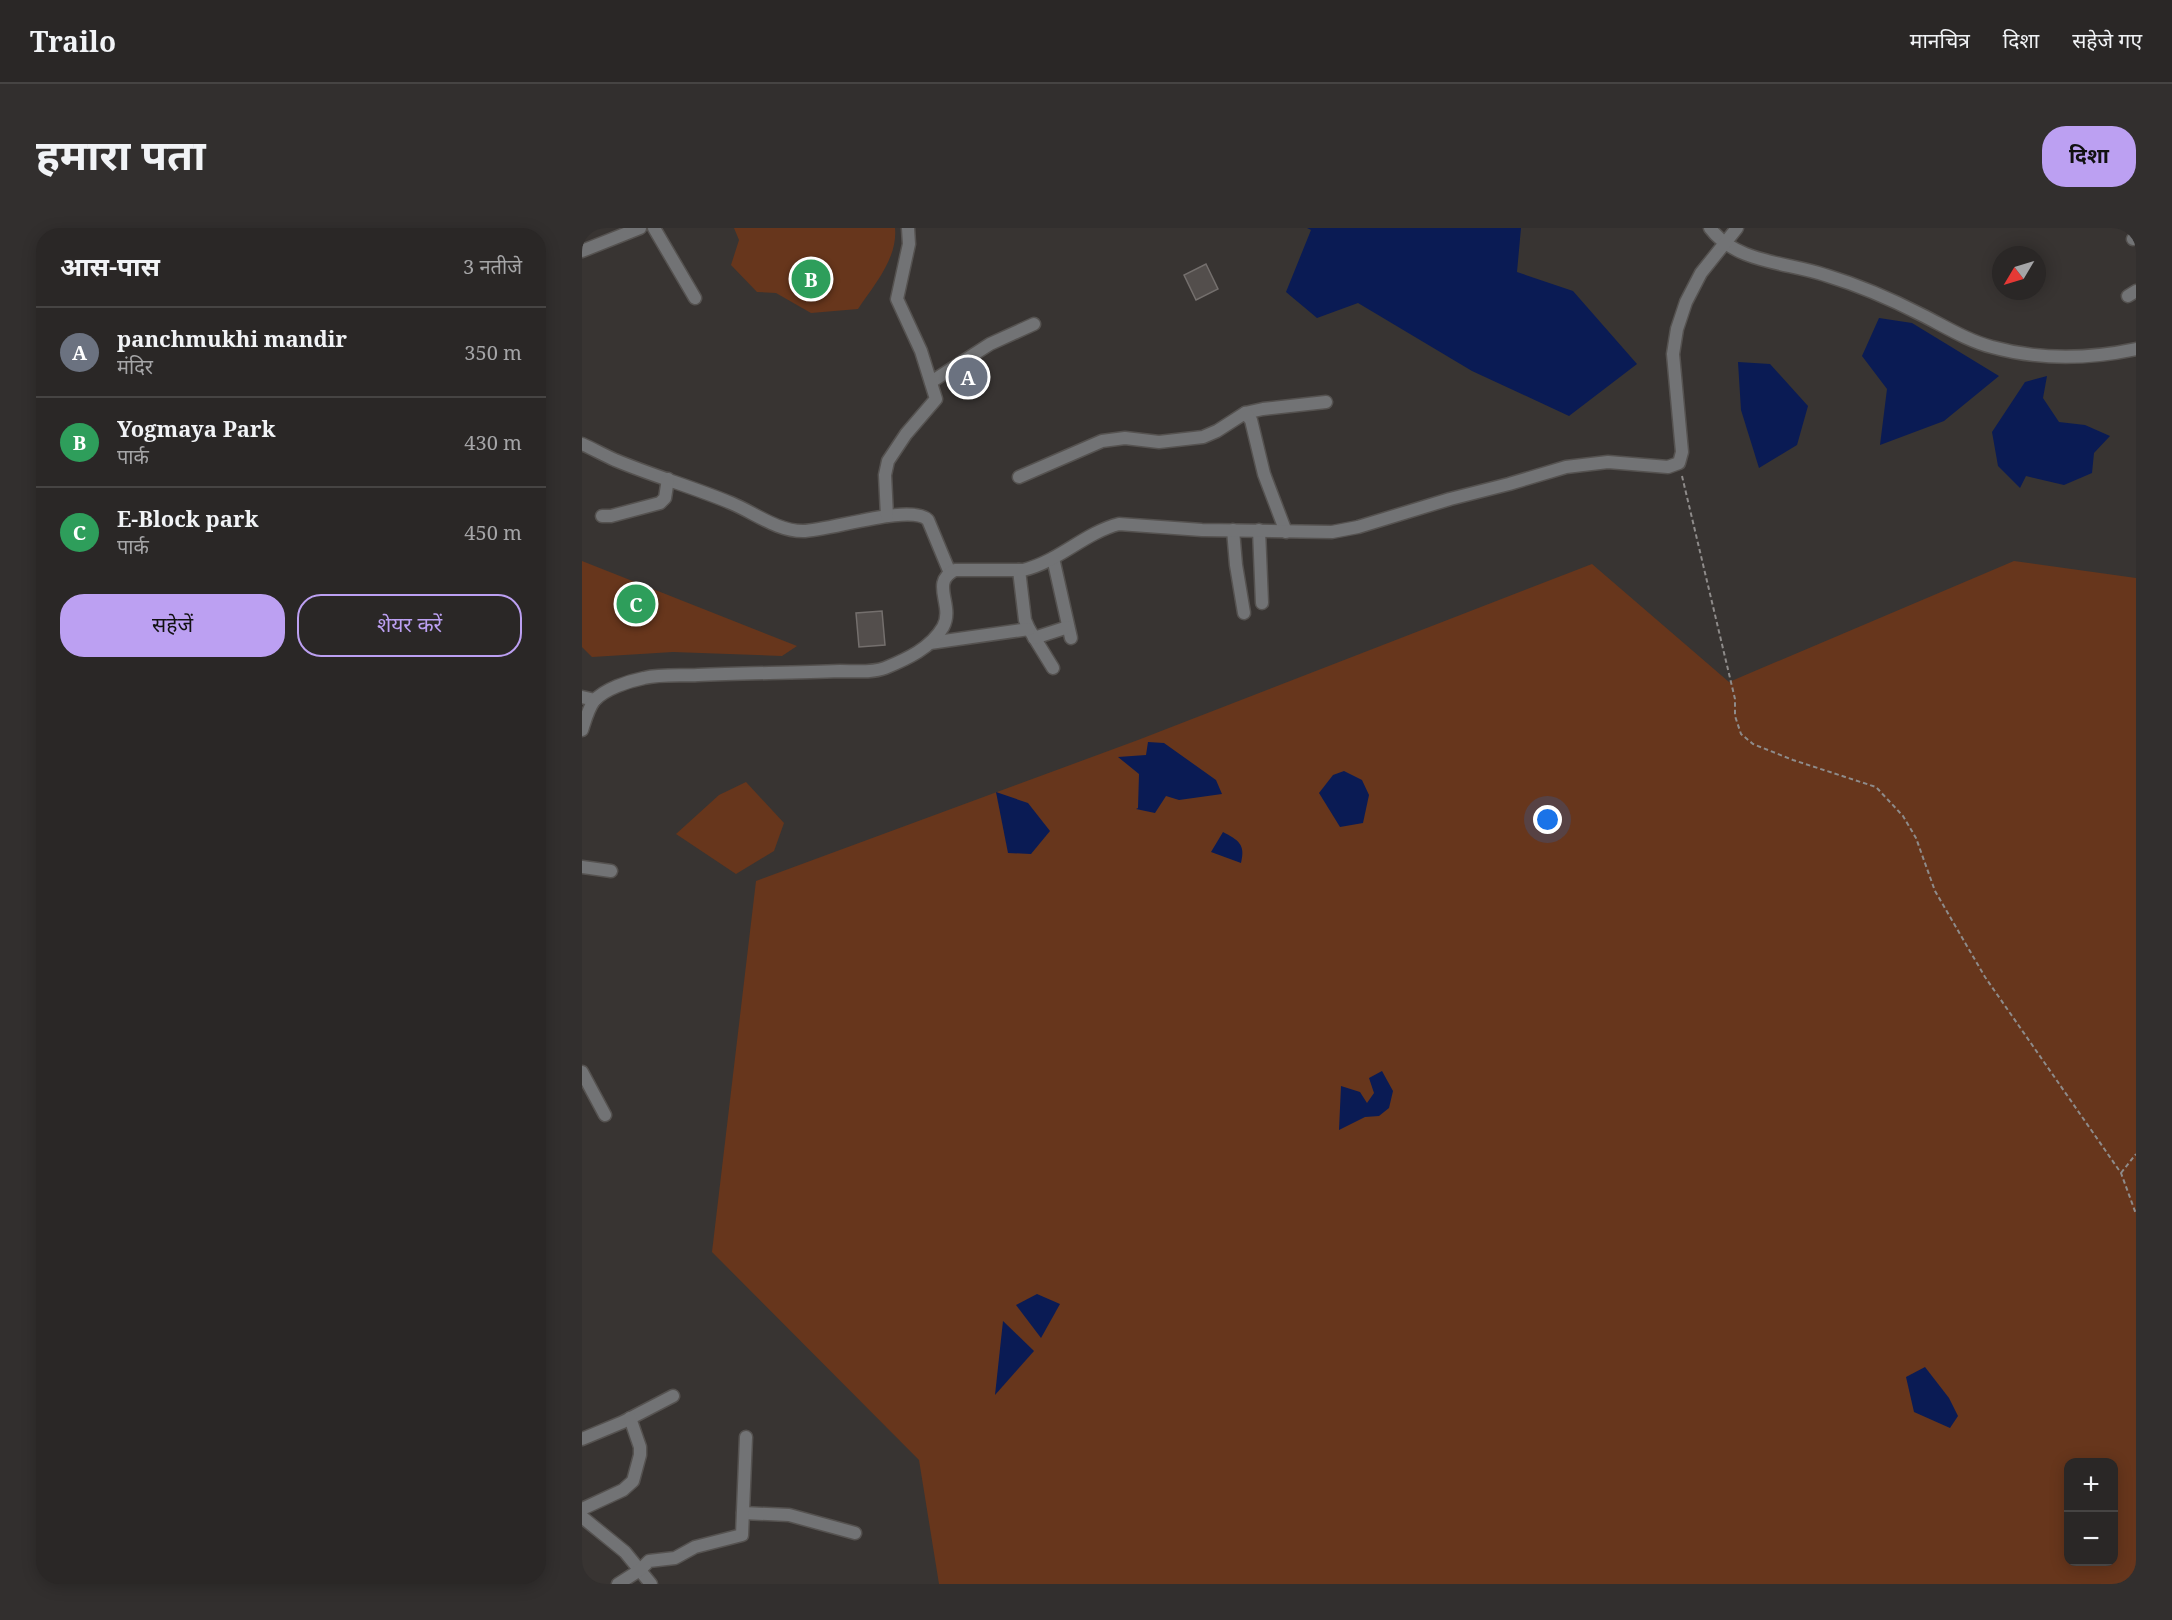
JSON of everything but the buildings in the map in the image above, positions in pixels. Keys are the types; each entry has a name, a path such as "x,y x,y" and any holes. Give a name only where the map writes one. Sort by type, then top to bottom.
{"street":[{"path":"582,251 640,228"},
{"path":"654,228 695,298"},
{"path":"887,516 886,468 906,434 935,403 935,395 921,351 897,299 909,244 908,228"},
{"path":"1710,228 1723,244 1740,253 1825,274 1897,303 1991,347 2021,353 2069,357 2108,355 2136,349"},
{"path":"930,643 944,625 947,611 942,584 950,573 956,570 1032,568 1108,527 1119,524 1202,530 1332,532 1358,527 1566,467 1608,462 1668,468 1679,463 1682,452 1673,354 1677,329 1686,302 1701,273 1737,228"},
{"path":"931,382 990,344 1034,324"},
{"path":"1019,477 1113,438 1159,442 1203,437 1245,413 1326,402"},
{"path":"1245,413 1251,420 1264,474 1286,531"},
{"path":"582,443 614,460 732,503 776,526 789,529 804,531 887,516 925,517 950,573"},
{"path":"602,516 660,503 665,498 668,479"},
{"path":"1233,530 1244,613"},
{"path":"1259,530 1262,603"},
{"path":"582,730 595,700 623,684 644,678 882,669 930,643 1070,632 1053,558"},
{"path":"1019,570 1025,620 1031,634 1053,668"},
{"path":"582,697 595,700"},
{"path":"582,867 612,871"},
{"path":"582,1072 587,1090 605,1115"},
{"path":"582,1439 673,1396"},
{"path":"582,1509 623,1490 633,1481 640,1447 630,1418"},
{"path":"618,1584 640,1570 649,1561 675,1558 695,1547 742,1535 746,1437"},
{"path":"743,1513 789,1515 855,1533"},
{"path":"582,1517 625,1552 651,1584"}],"path":[{"path":"1679,463 1735,699 1735,716 1741,734 1753,744 1773,752 1876,787 1903,816 1916,838 1935,891 1985,977 2121,1173 2136,1215"},
{"path":"2121,1173 2136,1154"}],"shaded area":[{"path":"734,228 895,228 895,239 884,271 858,309 811,313 776,293 757,292 731,265 739,240"},
{"path":"1307,228 1521,228 1517,272 1573,291 1637,364 1569,416 1472,371 1358,303 1317,318 1286,292 1311,230"},
{"path":"1879,318 1912,323 1999,376 1944,421 1880,445 1887,389 1862,356"},
{"path":"1738,362 1770,364 1808,406 1797,445 1759,468 1741,410"},
{"path":"2047,376 2043,398 2059,422 2085,425 2110,436 2094,453 2092,473 2064,485 2026,476 2020,488 1998,466 1992,432 2025,382"},
{"path":"582,561 797,646 782,656 673,652 592,657 582,647"},
{"path":"2014,561 2136,578 2136,1584 939,1584 919,1460 712,1252 756,881 1138,740 1592,564 1729,682"},
{"path":"1148,742 1164,743 1216,780 1222,794 1179,800 1166,796 1155,813 1136,809 1138,808 1139,774 1118,757 1146,755"},
{"path":"1344,771 1362,780 1369,795 1363,823 1340,827 1319,793 1333,775"},
{"path":"746,782 784,823 774,851 736,874 676,834 719,795"},
{"path":"996,792 1028,803 1050,831 1031,854 1008,853"},
{"path":"1223,832 1240,843 1241,863 1211,852"},
{"path":"1382,1071 1393,1091 1389,1108 1379,1116 1365,1117 1339,1130 1341,1086 1360,1092 1367,1103 1374,1093 1369,1078"},
{"path":"1037,1294 1060,1304 1041,1338 1016,1305"},
{"path":"1003,1321 1034,1351 995,1395"},
{"path":"1925,1367 1949,1398 1958,1416 1950,1428 1914,1412 1906,1377"}],"place":[{"name":"Yogmaya Park","path":"811,279"},
{"name":"panchmukhi mandir","path":"968,377"},
{"name":"E-Block park","path":"636,604"}]}
